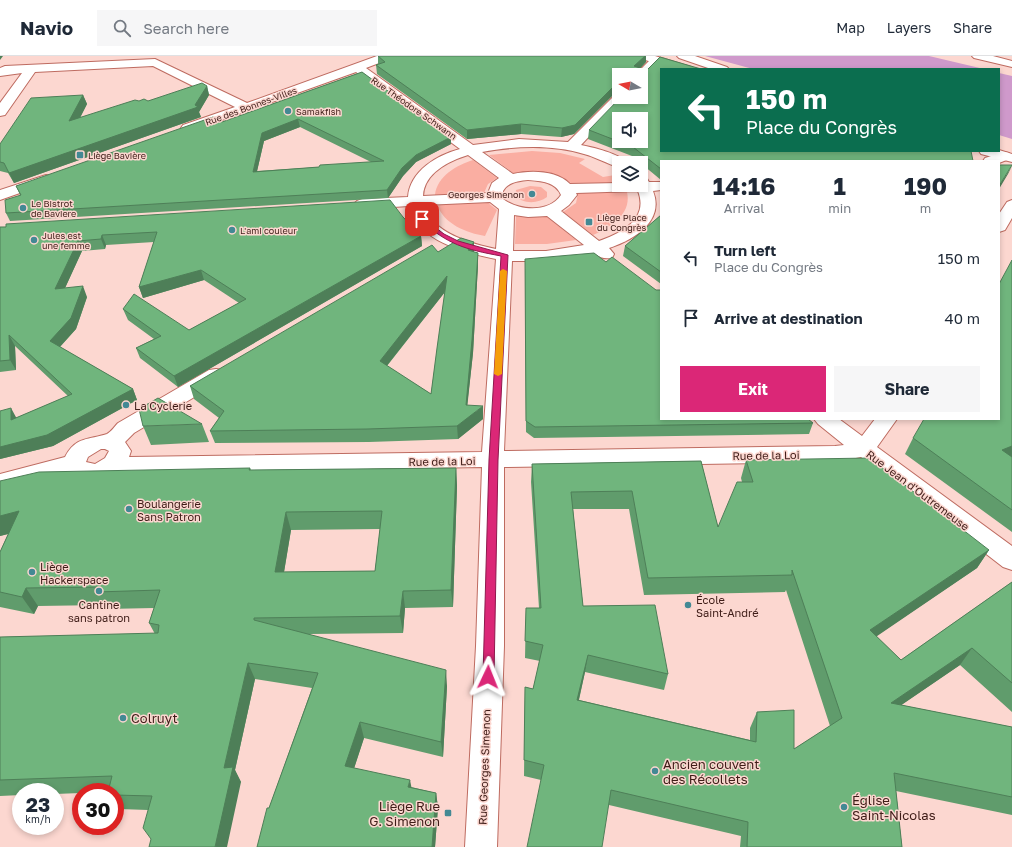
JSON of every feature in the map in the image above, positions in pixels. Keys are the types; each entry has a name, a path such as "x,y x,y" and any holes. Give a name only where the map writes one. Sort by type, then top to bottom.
{"street":[{"name":"Rue des Bonnes-Villes","path":"178,131 246,107 358,62 370,62 388,56"},
{"path":"643,56 684,68"},
{"path":"683,56 720,68"},
{"path":"981,56 1012,64"},
{"path":"0,78 0,72 5,70 155,62 169,58"},
{"path":"648,68 656,60"},
{"path":"155,62 246,107"},
{"name":"Rue Théodore Schwann","path":"358,62 510,179"},
{"path":"0,112 31,69"},
{"path":"572,146 613,104"},
{"path":"501,202 494,192 497,186 510,179 528,176 552,179 567,189 649,184 649,205 646,214 640,223 620,238 598,248 551,256 504,255 472,248 449,239 430,228 422,219 414,201 418,183 428,171 452,156 471,150 516,143 549,143 572,146 596,152 612,159"},
{"path":"990,152 1008,157"},
{"path":"994,160 1008,157"},
{"path":"0,195 59,174"},
{"path":"350,205 414,201 501,202 525,212 550,210 566,201 569,195 567,189"},
{"name":"Rue Georges Simenon","path":"481,847 490,646 493,460 504,255 501,202"},
{"path":"1000,226 1012,205"},
{"path":"550,210 617,262"},
{"path":"430,250 449,239"},
{"path":"113,452 126,428 234,365"},
{"name":"Rue Jean d'Outremeuse","path":"826,420 1012,560"},
{"path":"864,449 885,420"},
{"name":"Rue de la Loi","path":"0,482 74,463 76,456 87,446 94,443 113,452 129,465 835,454 864,449"}],"shaded area":[{"path":"705,56 929,56 980,68 749,68"},
{"path":"1000,73 1012,76 1012,139 1000,135"},
{"path":"532,151 560,153 585,159 579,163 603,177 612,176 612,183 573,184 558,176 543,172 513,173 489,155"},
{"path":"473,160 497,178 488,184 484,193 435,195 440,182 449,172 454,168"},
{"path":"530,186 541,187 547,192 547,197 535,202 526,202 515,196 516,190"},
{"path":"627,192 628,200 619,219 607,228 593,235 563,212 576,203 578,193"},
{"path":"487,202 497,210 485,236 463,230 450,222 444,217 437,204"},
{"path":"516,216 546,216 576,240 547,244 515,244"}],"building":[{"path":"378,56 645,56 634,66 640,68 612,68 612,88 575,125 562,128 521,124 467,130 376,65 385,62"},
{"path":"660,57 698,68 660,68 660,152 971,152 973,160 660,160 660,168 648,159 648,156 644,156 634,148 648,148 648,112 612,112 612,139 589,130 614,104 648,104 648,69"},
{"path":"362,72 451,137 416,155 402,168 387,190 6,213 5,200 21,195 16,186 213,117 222,122","holes":["298,119 384,161 320,165 319,167 253,172 262,133"]},
{"path":"202,83 207,86 195,105 198,107 9,173 4,163 0,162 0,144 31,98 83,95 69,121 135,100 139,101 144,99 148,101"},
{"path":"1000,165 1012,165 1000,184"},
{"path":"390,200 403,217 421,236 174,376 136,348 161,336 123,309 134,294 189,330 246,299 201,270 139,287 157,232 102,235 101,239 78,241 55,289 83,286 71,318 50,341 133,389 47,435 0,447 0,411 11,408 11,420 72,394 9,335 10,360 0,361 0,227 6,227 6,224"},
{"path":"660,216 660,271 625,246"},
{"path":"461,238 474,242 468,250 478,253 466,405 483,406 457,426 210,431 224,411 190,386 432,245 438,252","holes":["447,276 431,394 380,361"]},
{"path":"594,253 606,262 612,257 656,290 660,290 660,420 809,420 813,423 535,427 526,421 525,259"},
{"path":"1012,260 1012,446 1002,450 1012,457 1012,510 913,438 923,420 1000,420 1000,282"},
{"path":"158,398 202,424 143,426 139,409"},
{"path":"870,458 989,550 870,630 901,660 1012,582 1012,683 972,648 891,703 1012,727 1012,797 894,773 902,847 747,847 748,822 611,790 602,847 527,847 544,765 524,760 525,687 533,689 543,645 525,641 526,608 541,608 532,464 701,461 718,527 737,482 753,482 746,460","holes":["632,491 648,578 792,575 792,570 842,718 794,749 794,710 757,712 756,742 577,700 588,655 668,674 655,605 583,606 571,492"]},
{"path":"250,468 249,470 456,468 451,590 403,591 400,616 254,618 254,620 446,670 441,742 360,722 345,766 410,780 408,787 436,793 432,847 257,847 267,808 269,808 318,673 248,663 224,768 233,767 215,847 149,847 151,839 143,828 152,796 124,795 124,783 110,783 112,776 0,780 0,637 158,633 159,625 149,623 160,590 96,592 98,587 26,588 22,597 0,592 0,552 19,511 0,516 0,481 39,472","holes":["382,511 375,571 275,572 286,512"]}],"slow traffic":[{"path":"498,374 503,271"}],"place":[{"name":"Samakfish","path":"288,111"},
{"name":"Liège Bavière","path":"80,155"},
{"name":"Georges Simenon","path":"532,194"},
{"name":"Le Bistrot de Baviere","path":"23,208"},
{"name":"Liège Place du Congrès","path":"589,222"},
{"name":"L'ami couleur","path":"232,230"},
{"name":"Jules est une femme","path":"34,240"},
{"name":"La Cyclerie","path":"126,405"},
{"name":"Boulangerie Sans Patron","path":"129,509"},
{"name":"Liège Hackerspace","path":"32,572"},
{"name":"Cantine sans patron","path":"99,591"},
{"name":"École Saint-André","path":"688,605"},
{"name":"Colruyt","path":"123,718"},
{"name":"Ancien couvent des Récollets","path":"655,771"},
{"name":"Église Saint-Nicolas","path":"844,807"},
{"name":"Liège Rue G. Simenon","path":"448,813"}],"route":[{"path":"422,219 430,228 456,243 490,253 504,255 493,460 490,646 488,677"}]}
